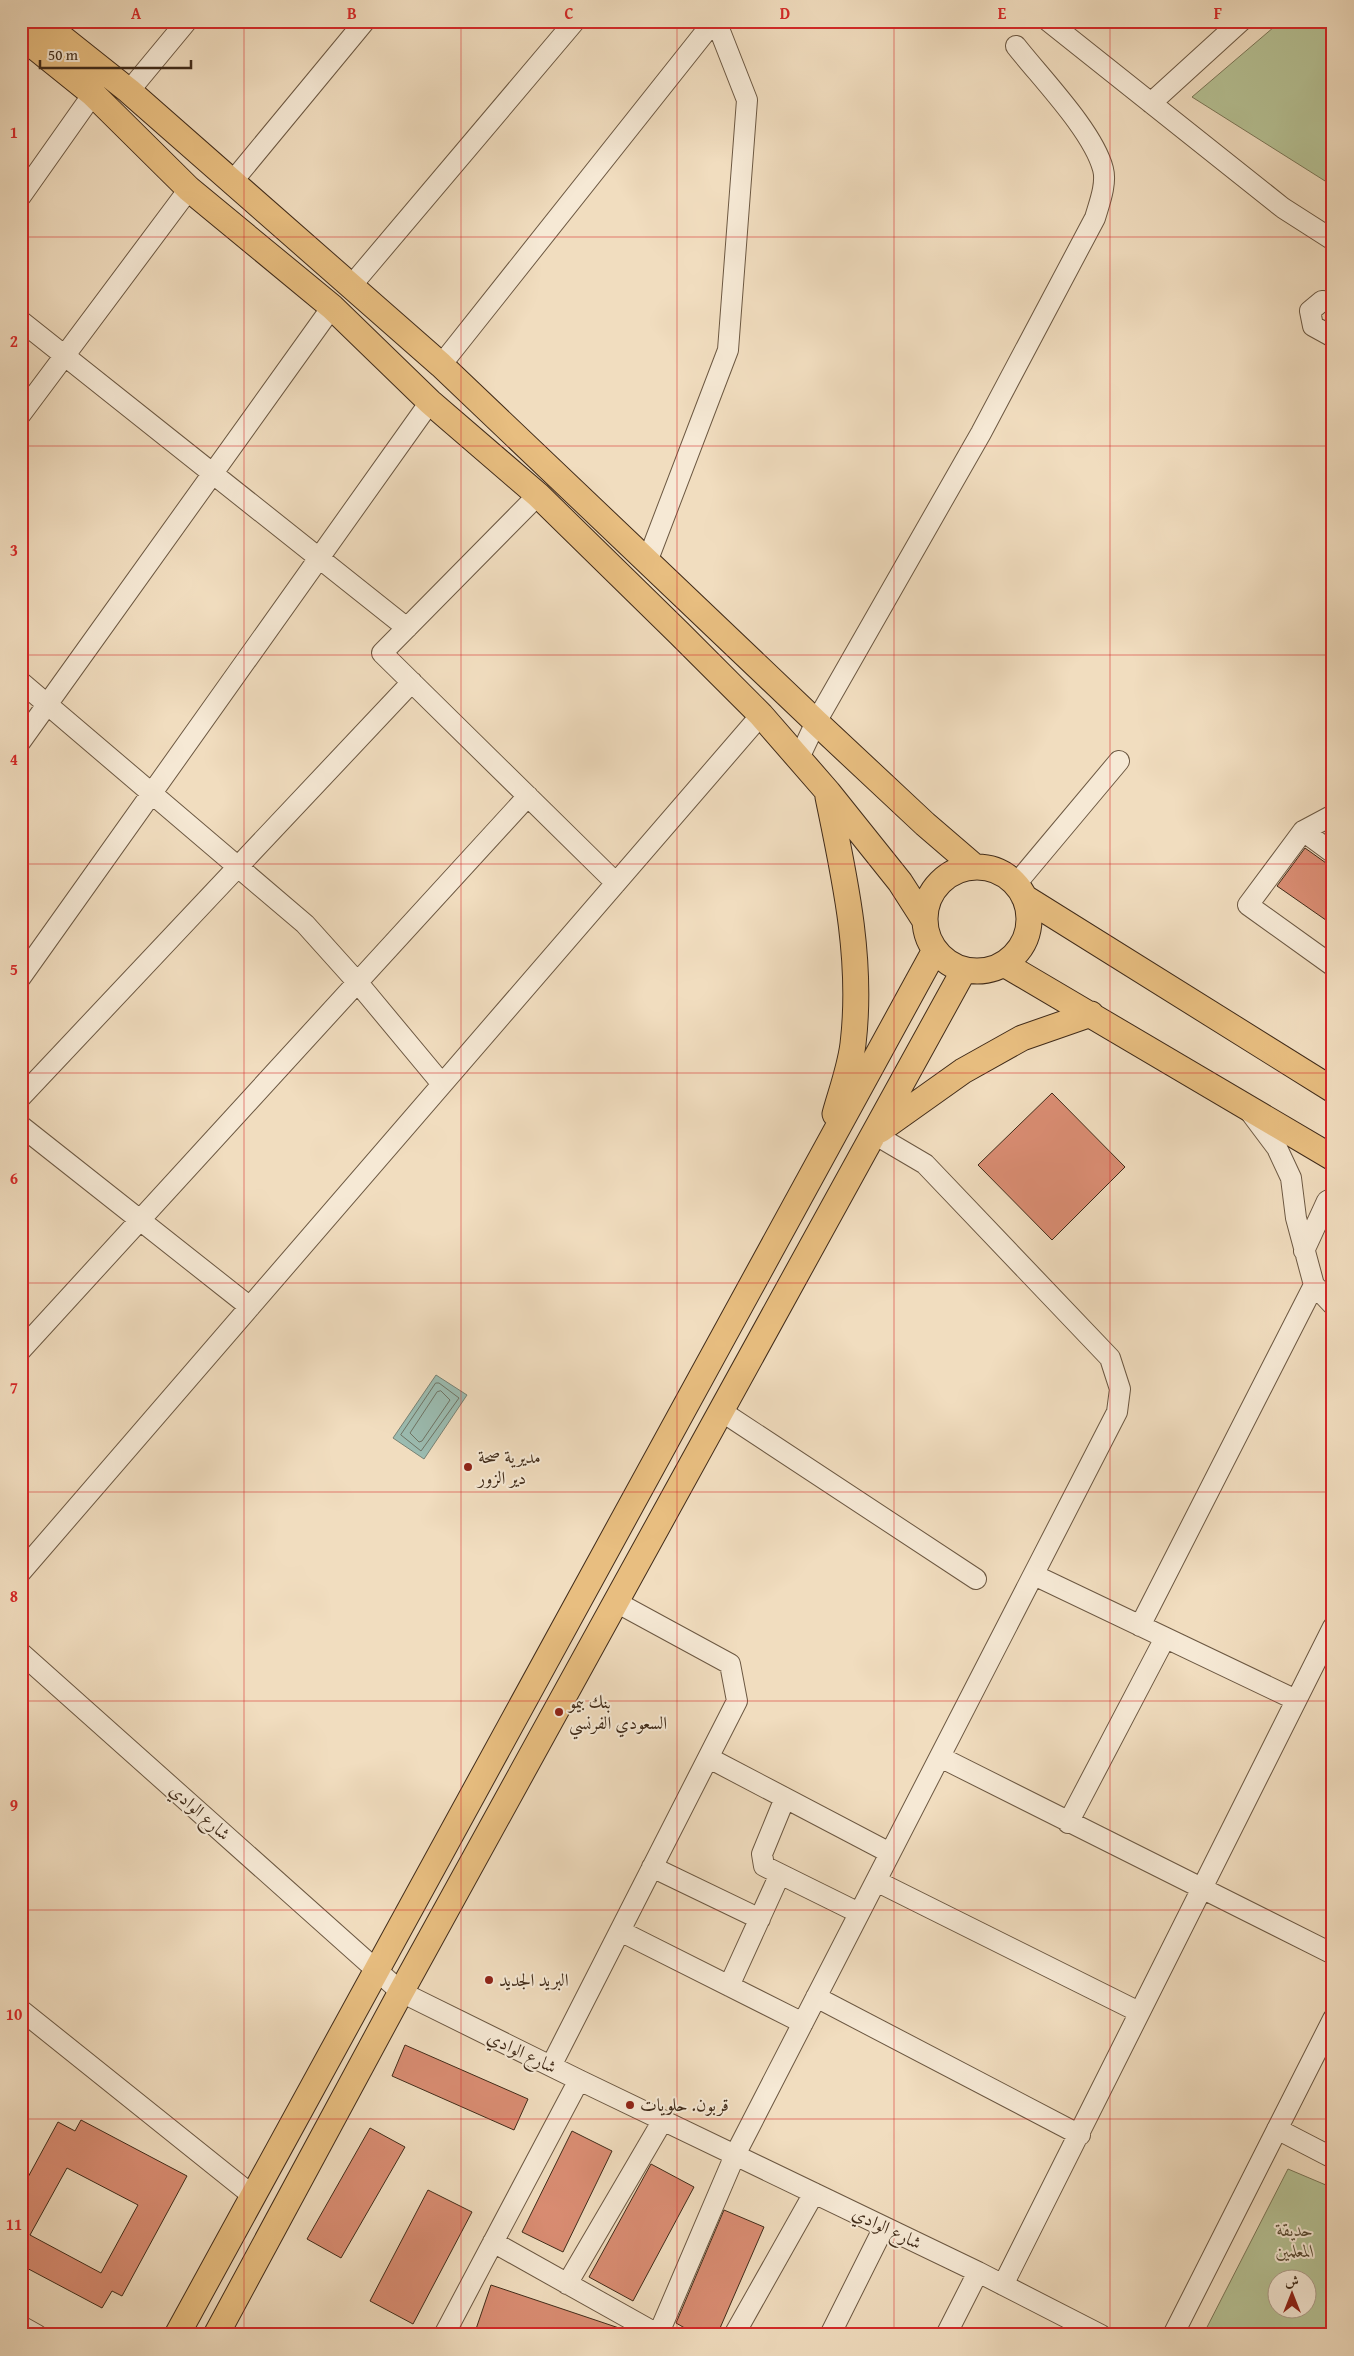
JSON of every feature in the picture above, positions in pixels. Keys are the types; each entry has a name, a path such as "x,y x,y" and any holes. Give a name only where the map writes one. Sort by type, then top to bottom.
{"main road":[{"path":"41,21 129,92 441,365 816,722 925,824 975,867"},
{"path":"21,36 94,94 189,190 332,307 430,402 538,495 761,715 828,792 900,882 925,921"},
{"path":"826,1151 853,1046 857,980 851,911 828,792"},
{"path":"1020,891 1029,912 1027,934 1016,955 1004,964 978,972 964,970 948,963 934,950 927,936 925,921 926,905 934,890 944,878 959,870 975,867 990,869 1004,875 1020,891 1333,1090"},
{"path":"177,2335 826,1151 934,950"},
{"path":"1004,964 1333,1158"},
{"path":"216,2335 401,1992 964,970"},
{"path":"874,1134 963,1070 1022,1038 1091,1014"}],"street":[{"path":"129,92 187,21"},
{"path":"232,182 365,21"},
{"path":"351,286 575,21"},
{"path":"441,365 715,21 747,100 728,350 647,562"},
{"path":"1048,21 1283,208 1333,240"},
{"path":"1150,103 1241,21"},
{"path":"798,758 816,722 981,433 1095,218 1104,170 1091,139 1016,46"},
{"path":"21,196 94,94"},
{"path":"21,414 189,190"},
{"path":"1333,302 1322,301 1310,311 1313,326 1333,337"},
{"path":"21,741 332,307"},
{"path":"21,321 214,472 407,628"},
{"path":"21,977 430,402"},
{"path":"538,495 382,653 616,883"},
{"path":"21,682 305,924 358,983 442,1084"},
{"path":"21,1097 412,682"},
{"path":"21,1572 761,715"},
{"path":"1020,891 1119,761"},
{"path":"21,1350 528,796"},
{"path":"1333,815 1303,831 1248,904 1333,966"},
{"path":"1303,831 1333,853"},
{"path":"1248,1108 1277,1148 1291,1178 1296,1218 1314,1285 1333,1305"},
{"path":"21,1126 250,1307"},
{"path":"493,2242 658,2335 735,2155 1117,1412 1120,1389 1110,1358 925,1164 874,1134"},
{"path":"1304,1251 1327,1201 1333,1198"},
{"path":"1140,1626 1314,1285"},
{"path":"721,1411 976,1579"},
{"path":"1034,1575 1296,1700"},
{"path":"551,2066 737,1701 730,1664 616,1602"},
{"path":"1003,2284 1080,2135 1139,2012 1333,1627"},
{"path":"1068,1823 1165,1638"},
{"name":"شارع الوادي","path":"21,1652 401,1992 1003,2284 1101,2335"},
{"path":"940,1757 1068,1823 1333,1954"},
{"path":"709,1758 890,1853"},
{"path":"785,1798 762,1854 764,1866 859,1913"},
{"path":"652,1867 760,1919"},
{"path":"729,1986 780,1874"},
{"path":"876,1880 1139,2012"},
{"path":"620,1931 803,2023"},
{"path":"816,1997 1080,2135"},
{"path":"21,2010 253,2196"},
{"path":"1173,2335 1333,2019"},
{"path":"444,2335 579,2080"},
{"path":"567,2284 662,2120"},
{"path":"1277,2129 1333,2158"},
{"path":"734,2335 814,2193"},
{"path":"830,2335 884,2227"},
{"path":"946,2335 978,2272"},
{"path":"21,2326 37,2335"}],"green space":[{"path":"1281,21 1333,21 1333,186 1192,97"},
{"name":"حديقة المعلمين","path":"1288,2169 1333,2188 1333,2335 1203,2335"}],"water":[{"path":"436,1375 467,1395 424,1459 393,1438"}],"building":[{"path":"1305,848 1326,863 1333,865 1333,925 1277,886"},
{"path":"1052,1093 1125,1167 1052,1240 978,1165"},
{"path":"405,2045 528,2099 514,2130 392,2076"},
{"path":"81,2120 187,2176 122,2296 112,2291 102,2308 21,2265 21,2190 58,2122 75,2131","holes":["67,2168 138,2205 101,2273 30,2235"]},
{"path":"370,2128 405,2147 341,2258 307,2239"},
{"path":"572,2131 612,2151 563,2252 522,2232"},
{"path":"651,2164 694,2187 633,2301 589,2277"},
{"path":"428,2190 472,2212 413,2324 370,2301"},
{"path":"724,2210 764,2227 717,2335 697,2335 676,2323"},
{"path":"491,2285 625,2330 631,2335 494,2335 476,2329"}],"place":[{"name":"مديرية صحة دير الزور","path":"468,1467"},
{"name":"بنك بيمو السعودي الفرنسي","path":"559,1712"},
{"name":"البريد الجديد","path":"489,1980"},
{"name":"قربون. حلويات","path":"630,2105"}]}
